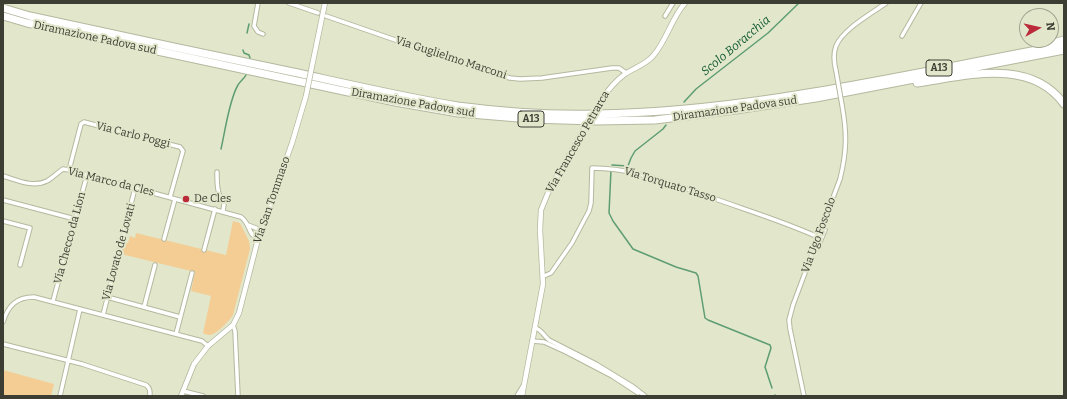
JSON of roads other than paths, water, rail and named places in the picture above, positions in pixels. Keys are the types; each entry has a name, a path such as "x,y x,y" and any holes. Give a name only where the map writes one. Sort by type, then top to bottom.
{"highway":[{"name":"Diramazione Padova sud","path":"3,8 30,16 396,95 461,106 528,112 593,114 695,109 814,92 1064,45"},
{"name":"Diramazione Padova sud","path":"3,16 35,25 395,102 458,113 530,119 595,121 654,120 736,110 866,89 1064,50"},
{"path":"1021,53 1064,40"},
{"path":"866,89 989,73 1010,74 1036,80 1057,94 1064,104"}],"street":[{"path":"258,3 254,26 258,32 263,34"},
{"path":"289,3 318,13"},
{"name":"Via San Tommaso","path":"233,325 239,313 258,239 292,143 306,96 325,3"},
{"path":"665,16 674,3"},
{"path":"626,73 645,64 652,58 658,50 677,14 685,3"},
{"name":"Via Ugo Foscolo","path":"804,396 789,320 793,305 840,179 845,158 846,139 834,54 840,39 849,30 886,3"},
{"path":"902,36 921,3"},
{"name":"Via Guglielmo Marconi","path":"326,16 476,68 510,78 542,78 612,68 619,68 626,73"},
{"name":"Via Francesco Petrarca","path":"522,396 544,276 540,230 542,210 550,188 600,102 612,84 626,73"},
{"name":"Via Carlo Poggi","path":"69,170 81,124 84,122 180,147 183,151 170,198"},
{"name":"Via Torquato Tasso","path":"544,276 551,273 572,243 589,211 591,203 592,168 609,168 630,171 663,180 818,237"},
{"name":"Via Marco da Cles","path":"3,176 32,184 38,184 46,182 63,170 69,170 241,217 248,225 252,234 258,239"},
{"path":"217,172 219,197 224,204 223,211"},
{"name":"Via Checco da Lion","path":"53,301 87,175"},
{"name":"Via Lovato de Lovati","path":"103,315 135,188"},
{"path":"164,239 175,199"},
{"path":"3,200 75,220"},
{"path":"204,250 215,209"},
{"path":"3,221 30,228 20,265"},
{"name":"Via Marco da Cles","path":"248,225 261,230"},
{"path":"814,248 817,248 825,230"},
{"path":"144,307 155,265"},
{"path":"176,334 192,273"},
{"path":"3,322 6,311 20,298 34,297 202,341 208,346"},
{"path":"107,297 180,317"},
{"path":"60,396 80,309"},
{"path":"203,396 182,394 194,364 208,346 233,325 236,331 238,396"},
{"path":"535,328 540,330 549,340 596,364 632,386 645,396"},
{"path":"532,341 544,342 585,361 612,376 641,396"},
{"path":"3,344 68,360 146,385 149,387 150,396"},
{"name":"Via Francesco Petrarca","path":"517,396 525,383"}],"waterway":[{"name":"Scolo Boracchia","path":"684,102 696,89 768,33 799,3"},
{"path":"247,33 249,24"},
{"path":"243,50 244,53 249,55 250,58"},
{"path":"221,149 232,99 238,85 246,75"},
{"name":"Scolo Boracchia","path":"612,165 628,166 635,151 666,125"},
{"name":"Scolo Boracchia","path":"611,170 609,213 633,249 676,267 696,273 698,276 705,318 770,345 771,348 765,367 772,388"}],"place":[{"name":"De Cles","path":"186,199"}]}
